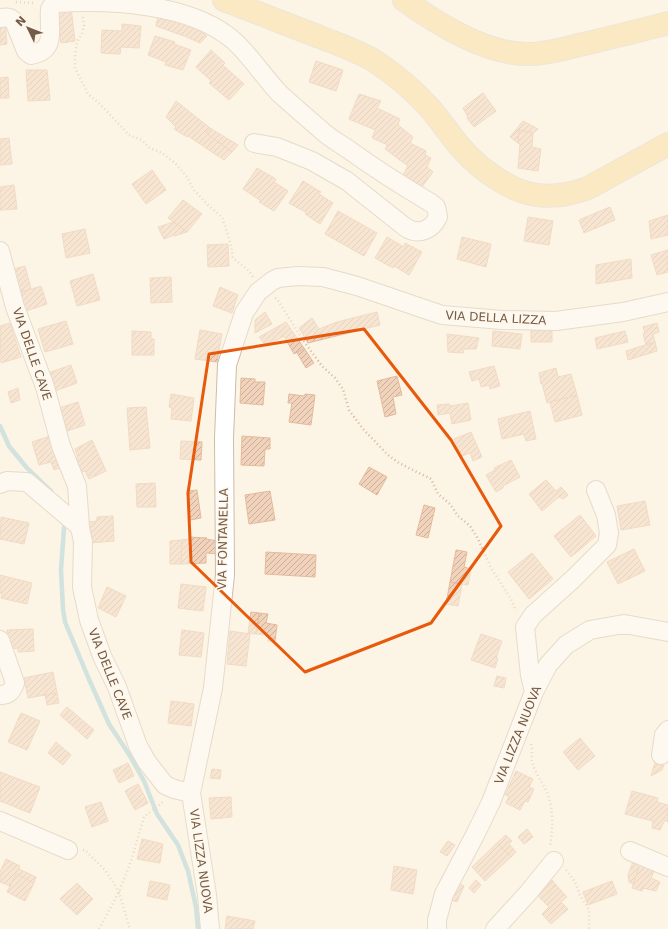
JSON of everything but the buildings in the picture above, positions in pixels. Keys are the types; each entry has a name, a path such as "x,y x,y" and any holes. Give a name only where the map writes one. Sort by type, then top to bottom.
{"main road":[{"path":"224,0 339,45 375,61 399,79 427,105 463,150 485,171 520,191 536,195 574,193 588,188 668,144"},
{"path":"404,0 427,16 472,40 502,51 526,54 556,50 668,23"}],"street":[{"path":"0,18 11,18 14,21 26,51 31,55 37,54 48,45 50,36 50,9 52,6 57,4 103,0 138,3 170,8 215,26 234,41 279,92 322,131 436,207 438,217 436,223 421,232 413,231 405,227 347,181 312,161 277,147 254,142"},
{"name":"VIA DELLE CAVE","path":"0,251 15,307 45,387 61,446 77,486 77,525 83,542 82,587 88,620 102,656 117,687 138,746 147,762 165,785 191,793"},
{"name":"VIA DELLA LIZZA","path":"260,289 272,280 278,278 298,276 323,277 357,286 442,315 502,320 556,321 623,312 668,302"},
{"name":"VIA FONTANELLA","path":"191,793 213,688 225,575 224,438 228,365 244,313 260,289"},
{"path":"0,484 7,481 27,482 77,525"},
{"path":"534,692 530,675 525,627 533,615 573,579 607,545 609,533 606,516 596,490"},
{"name":"VIA LIZZA NUOVA","path":"437,929 437,920 444,894 491,802 534,692 548,665 566,646 590,630 624,624 668,632"},
{"path":"0,640 15,683 13,689 9,693 0,695"},
{"path":"661,755 664,736 668,730"},
{"name":"VIA LIZZA NUOVA","path":"191,793 207,894 210,929"},
{"path":"0,821 68,850"},
{"path":"630,850 668,867"},
{"path":"495,929 528,893 554,861"}],"path":[{"path":"13,2 26,4 47,2 57,4"},
{"path":"83,13 84,26 82,34 77,42 75,68 88,94 100,104 128,135 142,140 148,147 162,153 175,163 194,190 222,217 231,244 233,258 249,272 260,289 277,299 303,340 322,366 343,389 349,410 363,429 388,455 399,464 431,479 438,494 450,504 458,516 470,526 478,539 491,568 511,599 519,619 525,627"},
{"path":"530,740 533,750 532,760 553,810 550,849 554,861 567,870 575,882 588,910 590,917 589,929"},
{"path":"98,929 119,892 131,861 144,817 163,802"},
{"path":"68,850 85,850 104,870 119,892 130,929"}],"highlighted area":[{"path":"364,329 451,440 501,526 431,623 305,672 191,562 188,493 209,354"}],"waterway":[{"path":"0,426 9,446 27,468 51,491"},
{"path":"66,520 61,570 65,622 109,724 144,781 157,814 178,845 188,871 196,907 198,929"}]}
